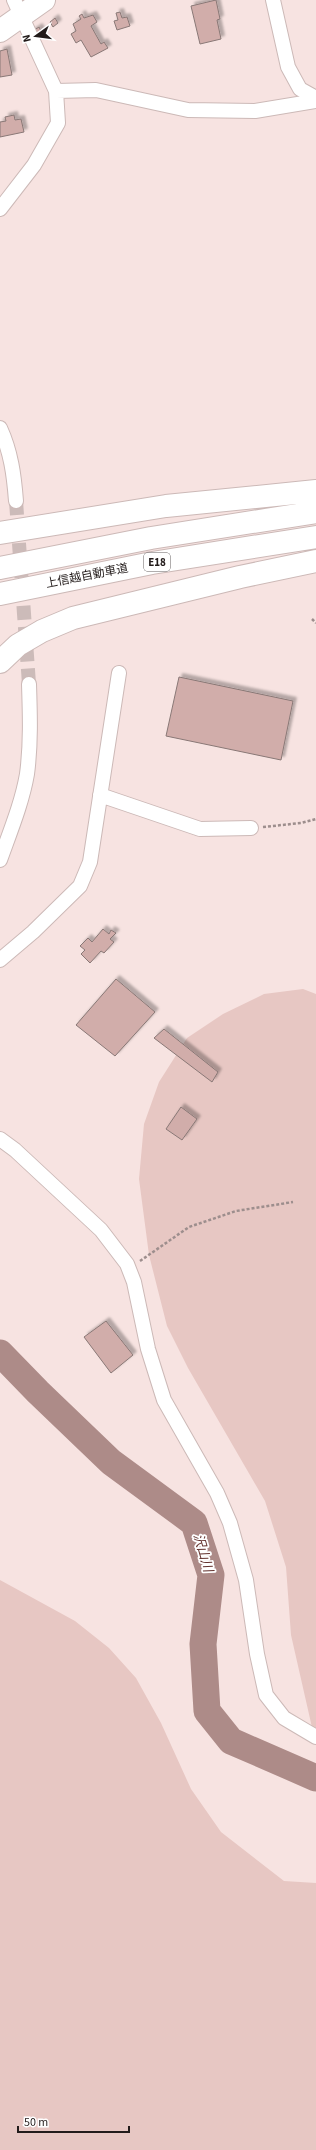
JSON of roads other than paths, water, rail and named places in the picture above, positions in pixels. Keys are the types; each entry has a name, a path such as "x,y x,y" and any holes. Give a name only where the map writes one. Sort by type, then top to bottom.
{"main road":[{"path":"0,31 18,8 44,0"},
{"path":"0,533 166,506 316,492"},
{"name":"上信越自動車道","path":"0,568 151,538 316,512"},
{"name":"上信越自動車道","path":"0,594 152,563 316,537"},
{"path":"0,662 24,642 42,631 73,618 240,577 316,562"}],"street":[{"path":"273,0 288,67 300,89 316,100"},
{"path":"0,209 34,165 58,123 56,91 18,8"},
{"path":"56,91 96,90 188,110 255,111 316,100"},
{"path":"0,428 7,444 13,467 16,501"},
{"path":"0,960 33,932 80,886 90,862 119,673"},
{"path":"0,860 18,810 27,775 30,720 29,684"},
{"path":"100,795 200,829 251,828"},
{"path":"0,1139 16,1150 101,1230 127,1264 134,1282 148,1349 164,1400 216,1493 230,1522 246,1580 257,1654 266,1695 284,1718 316,1737"}],"waterway":[{"name":"沢山川","path":"0,1353 38,1392 111,1462 194,1523 211,1575 203,1644 207,1711 231,1741 316,1778"}],"tunnel":[{"path":"16,501 29,684"}]}
